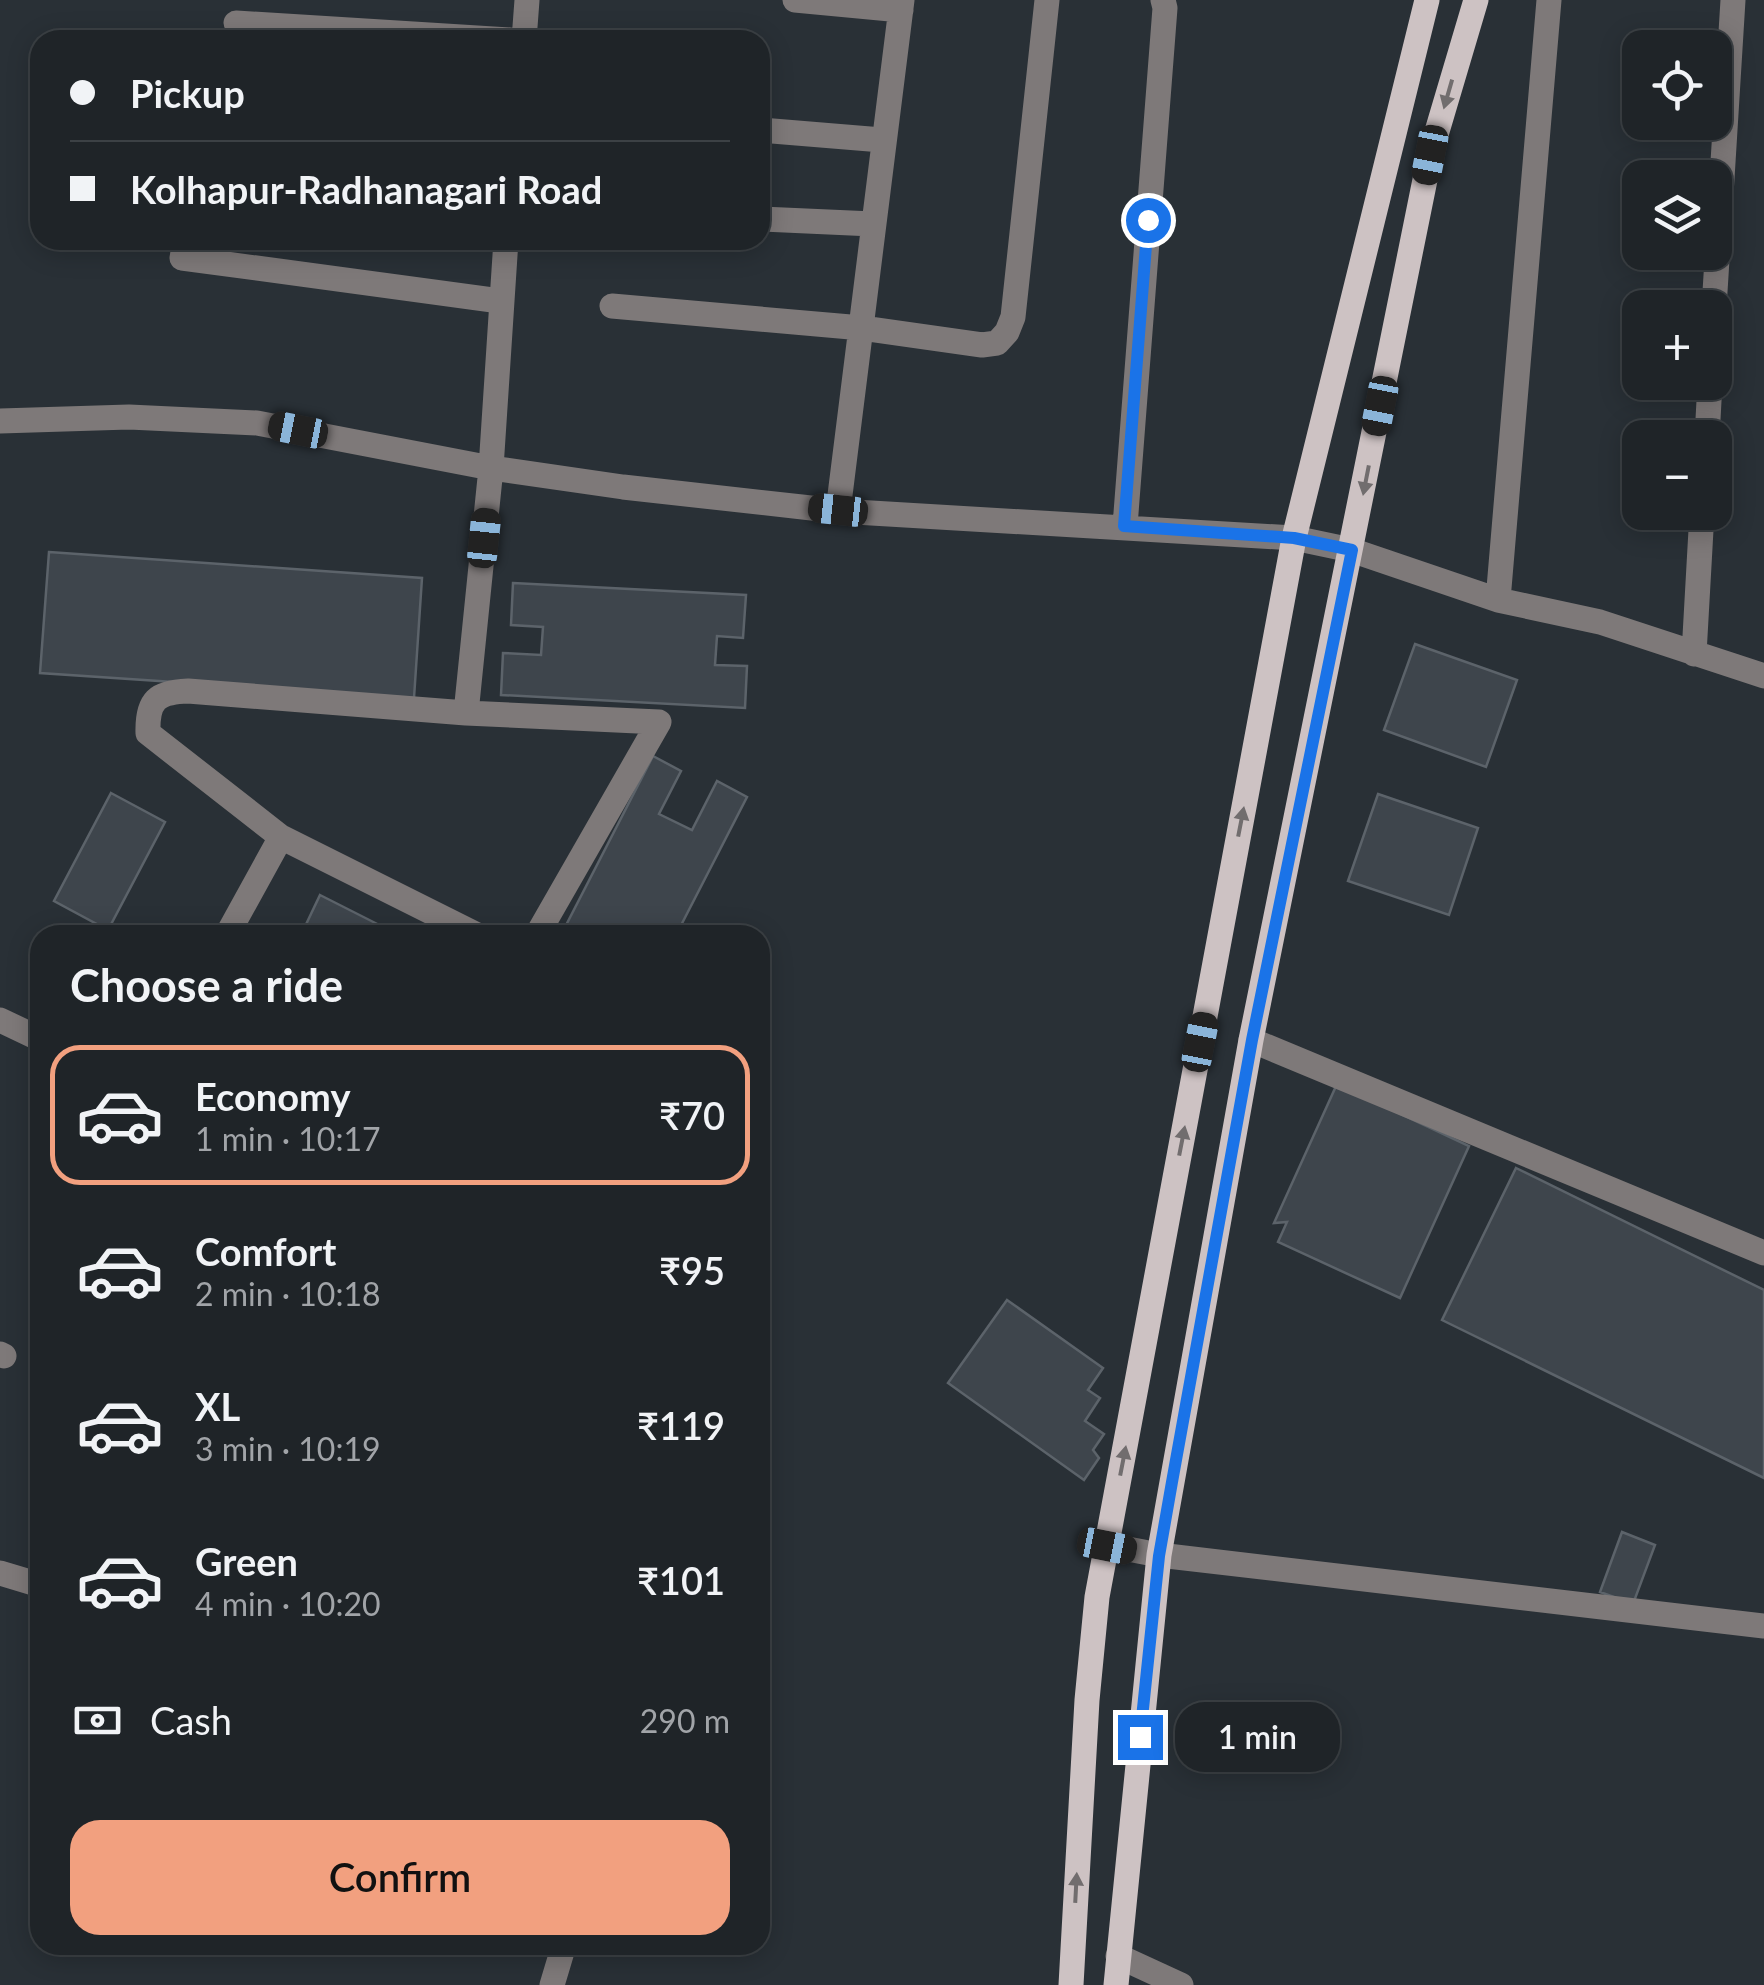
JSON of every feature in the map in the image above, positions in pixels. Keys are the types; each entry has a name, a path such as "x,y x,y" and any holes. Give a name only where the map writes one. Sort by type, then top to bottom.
{"main road":[{"path":"1070,1985 1090,1650 1107,1546 1294,538 1428,0"},
{"path":"1116,1985 1159,1556 1252,1040 1430,155 1476,0"}],"street":[{"path":"525,30 527,0"},
{"path":"795,0 901,5 838,510"},
{"path":"612,306 997,343 1013,316 1047,0"},
{"path":"1124,526 1163,0"},
{"path":"1498,600 1549,0"},
{"path":"1715,290 1732,0"},
{"path":"237,21 366,30"},
{"path":"770,131 882,140"},
{"path":"770,219 873,224"},
{"path":"184,250 182,258 500,301"},
{"path":"466,713 490,468 505,250"},
{"path":"0,421 128,417 257,423 490,468 624,487 838,510 1294,538 1352,550 1498,600 1600,622 1764,676"},
{"path":"1694,654 1701,530"},
{"path":"457,925 280,838 148,733 147,718 153,702 164,692 659,722 543,925"},
{"path":"232,925 280,838"},
{"path":"0,1020 30,1034"},
{"path":"1252,1040 1764,1253"},
{"path":"1107,1546 1159,1556 1764,1626"},
{"path":"0,1574 30,1583"},
{"path":"552,1985 561,1955"},
{"path":"1118,1956 1181,1985"}],"building":[{"path":"49,552 422,578 414,698 40,673"},
{"path":"513,583 746,595 743,638 717,636 715,665 747,666 745,708 501,695 503,653 541,655 543,627 511,625"},
{"path":"1415,644 1517,680 1486,767 1384,730"},
{"path":"653,756 681,771 659,814 692,830 717,781 747,797 681,925 566,925"},
{"path":"111,793 165,822 111,925 99,925 54,901"},
{"path":"1378,794 1478,828 1449,915 1348,881"},
{"path":"320,895 379,925 306,925"},
{"path":"1337,1084 1469,1146 1400,1298 1278,1242 1287,1222 1274,1223"},
{"path":"1516,1168 1764,1290 1764,1478 1442,1320"},
{"path":"1007,1300 1103,1368 1088,1390 1100,1398 1085,1421 1104,1434 1093,1450 1099,1458 1084,1480 948,1383"},
{"path":"1622,1532 1655,1545 1633,1604 1600,1592"}],"route":[{"path":"1140,1737 1159,1556 1172,1482 1252,1040 1352,550 1294,538 1124,526 1148,220"}]}
